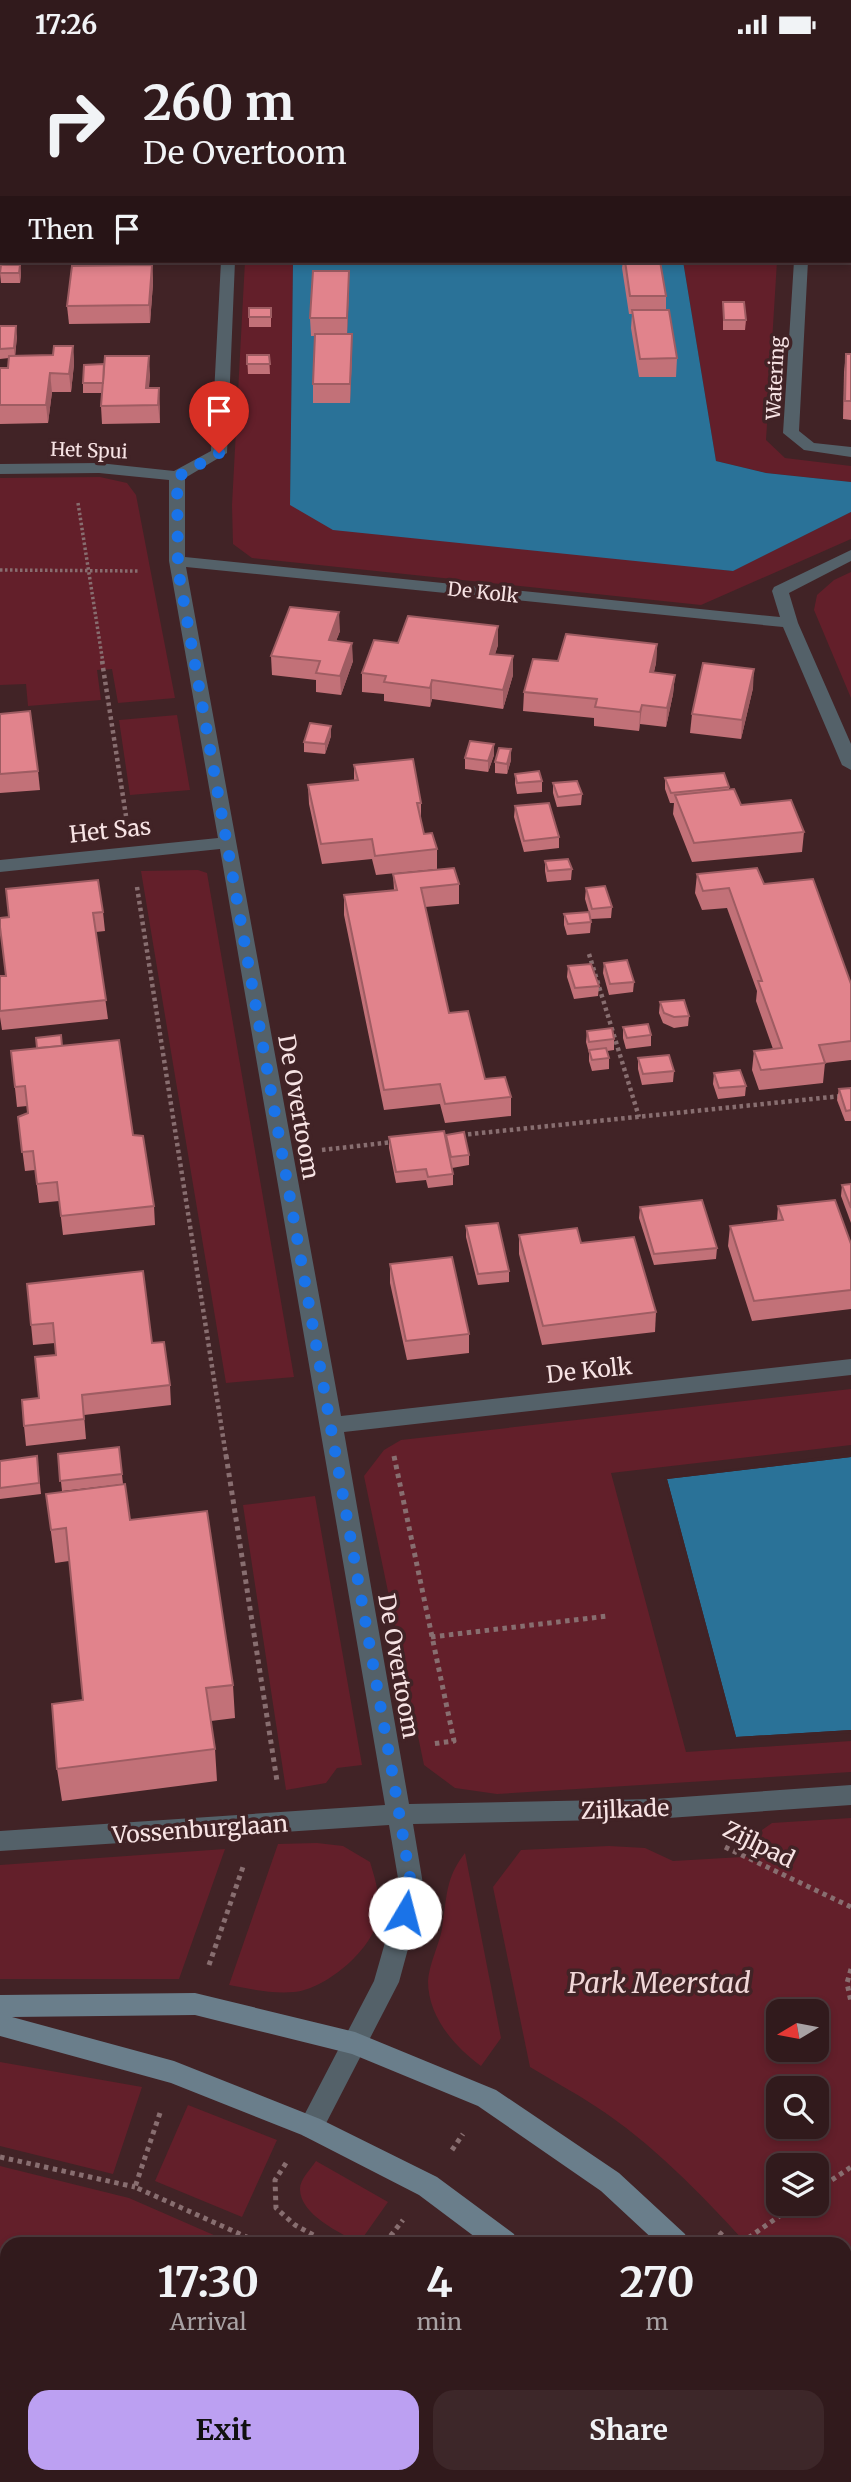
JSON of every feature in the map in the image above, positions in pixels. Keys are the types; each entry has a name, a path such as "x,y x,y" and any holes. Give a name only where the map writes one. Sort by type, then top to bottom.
{"street":[{"path":"177,477 219,453 228,263"},
{"name":"Watering","path":"801,263 791,432 810,447 851,452"},
{"name":"Het Spui","path":"0,469 99,468 177,477"},
{"name":"De Overtoom","path":"177,477 177,565 332,1425 412,1890 386,1982 355,2043"},
{"path":"851,555 780,591 790,623 851,765"},
{"name":"De Kolk","path":"177,565 790,623"},
{"name":"Het Sas","path":"0,866 225,843"},
{"name":"De Kolk","path":"332,1425 851,1367"},
{"name":"Zijlkade","path":"400,1814 654,1809 851,1795"},
{"name":"Vossenburglaan","path":"0,1841 400,1814"},
{"path":"0,2006 195,2004 355,2043 487,2098 610,2182 669,2237"},
{"path":"0,2025 174,2072 311,2127 428,2186 496,2237"},
{"path":"311,2127 355,2043"}],"path":[{"path":"74,469 131,853 283,1823"},
{"path":"0,570 88,570 177,565"},
{"path":"589,954 639,1117"},
{"path":"447,1137 851,1095"},
{"path":"283,1154 406,1141"},
{"path":"386,1419 454,1741 388,1749"},
{"path":"431,1637 608,1616"},
{"name":"Zijlpad","path":"722,1845 851,1906"},
{"path":"851,1969 847,1983 851,2002"},
{"path":"311,2127 275,2180 276,2208 295,2225 317,2237"},
{"path":"0,2157 135,2187"},
{"path":"829,2182 851,2167"},
{"path":"750,2237 779,2216"}],"green space":[{"path":"245,263 293,263 290,505 732,571 851,512 851,539 701,605 252,558 233,544 232,505"},
{"path":"683,263 777,263 766,440 785,458 851,466 851,482 766,473 716,461"},
{"path":"100,477 127,483 136,495 175,698 118,703 112,669 97,670 101,700 28,706 26,684 0,685 0,478"},
{"path":"851,572 851,698 814,610 817,595 834,580"},
{"path":"177,715 190,790 130,795 119,720"},
{"path":"198,870 207,873 294,1377 226,1383 141,871"},
{"path":"851,1389 851,1445 611,1473 686,1752 851,1741 851,1772 497,1794 455,1788 424,1765 364,1476 384,1450 401,1440"},
{"path":"315,1496 362,1765 337,1768 326,1783 286,1790 243,1505"},
{"name":"Park Meerstad","path":"851,1818 851,2237 740,2237 656,2152 616,2120 530,2067 493,1887 521,1850 609,1846 645,1848 673,1861 778,1855 760,1841 762,1830 772,1823"},
{"path":"317,1843 343,1846 370,1862 379,1898 373,1933 344,1967 332,1977 306,1990 261,1991 229,1985 278,1844"},
{"path":"225,1849 179,1979 0,1979 0,1865"},
{"path":"465,1853 501,2038 481,2066 462,2050 438,2019 429,1994 428,1981 442,1929 450,1880"},
{"path":"0,2062 142,2087 113,2174 0,2146"},
{"path":"188,2105 277,2140 242,2217 155,2181"},
{"path":"316,2161 388,2202 363,2237 348,2237 323,2222 307,2207 300,2189 306,2174"},
{"path":"0,2166 129,2198 218,2237 0,2237"}],"water":[{"path":"293,263 683,263 716,461 766,473 851,482 851,512 733,571 333,530 290,505"},
{"path":"851,1457 851,1730 736,1737 667,1479"}],"pier":[{"path":"851,1453 851,1457 667,1479 736,1737 851,1730 851,1733 735,1740 664,1478"}],"building":[{"path":"625,263 660,263 666,296 630,296"},
{"path":"1,265 20,265 19,273 0,273"},
{"path":"152,265 149,305 67,306 72,266"},
{"path":"313,271 349,271 347,318 310,318"},
{"path":"723,302 744,302 746,320 724,320"},
{"path":"249,308 271,308 271,317 249,317"},
{"path":"632,310 669,310 677,358 640,359"},
{"path":"0,326 16,326 14,348 0,349"},
{"path":"315,334 352,334 350,384 313,384"},
{"path":"54,346 73,346 69,374 50,373 46,405 0,405 0,368 8,368 9,356 53,355"},
{"path":"846,354 851,354 851,401 845,401"},
{"path":"247,355 269,355 270,364 247,364"},
{"path":"105,356 149,356 146,388 159,388 158,405 101,406"},
{"path":"104,364 103,383 83,383 84,365"},
{"path":"290,607 339,612 329,640 352,643 340,676 316,673 320,661 271,656"},
{"path":"408,616 498,626 490,654 513,656 503,690 432,680 430,688 384,682 386,676 362,673 374,640 398,643"},
{"path":"566,634 657,644 650,672 675,675 667,708 642,705 640,712 595,707 597,699 524,692 533,659 558,661"},
{"path":"703,663 754,669 742,720 692,714"},
{"path":"30,711 38,771 0,774 0,714"},
{"path":"310,723 331,726 325,744 304,742"},
{"path":"470,741 494,744 488,761 465,758"},
{"path":"499,748 511,749 507,764 495,762"},
{"path":"413,759 421,803 417,803 424,834 432,833 437,849 375,856 372,839 321,844 308,785 358,780 354,765"},
{"path":"539,771 542,781 517,783 515,774"},
{"path":"724,773 729,787 671,793 665,778"},
{"path":"577,781 582,794 558,797 553,783"},
{"path":"734,789 741,805 791,800 804,832 694,843 675,795"},
{"path":"549,803 559,837 524,841 515,806"},
{"path":"568,859 572,869 548,871 545,861"},
{"path":"454,868 459,884 421,888 449,1013 468,1011 485,1079 505,1077 511,1097 445,1104 440,1084 384,1090 344,895 397,890 393,874"},
{"path":"757,868 764,884 813,879 851,984 851,1041 819,1045 825,1063 761,1070 754,1051 782,1048 758,981 762,981 729,888 703,891 697,874"},
{"path":"98,880 103,912 93,913 106,1000 0,1011 0,976 6,976 0,918 9,917 6,889"},
{"path":"605,886 612,907 592,909 586,888"},
{"path":"589,912 591,922 568,924 564,914"},
{"path":"627,960 634,982 610,984 604,963"},
{"path":"591,964 599,986 575,988 568,966"},
{"path":"684,1000 689,1016 674,1017 664,1013 660,1002"},
{"path":"648,1024 651,1035 627,1038 623,1027"},
{"path":"612,1028 614,1039 589,1042 587,1031"},
{"path":"61,1035 62,1046 37,1048 36,1038"},
{"path":"119,1040 133,1135 143,1136 154,1206 61,1216 57,1182 37,1184 33,1151 22,1152 18,1117 28,1113 25,1086 15,1087 11,1051"},
{"path":"606,1048 609,1058 592,1060 589,1050"},
{"path":"669,1055 674,1071 643,1074 638,1058"},
{"path":"740,1070 746,1086 719,1088 714,1073"},
{"path":"851,1088 851,1110 846,1111 839,1089"},
{"path":"444,1131 453,1174 428,1177 426,1169 396,1172 389,1137"},
{"path":"464,1132 469,1155 451,1157 446,1135"},
{"path":"851,1184 851,1208 842,1185"},
{"path":"702,1200 717,1248 654,1254 640,1207"},
{"path":"835,1200 851,1244 851,1290 754,1301 730,1226 783,1220 778,1206"},
{"path":"498,1223 509,1271 478,1274 466,1226"},
{"path":"577,1228 581,1243 634,1237 656,1312 543,1326 519,1235"},
{"path":"452,1257 469,1334 406,1341 390,1264"},
{"path":"143,1271 152,1343 164,1342 170,1385 82,1395 84,1419 24,1426 22,1400 39,1398 35,1357 56,1355 53,1323 31,1325 27,1284"},
{"path":"119,1447 122,1474 60,1481 58,1454"},
{"path":"37,1456 39,1483 0,1488 0,1461"},
{"path":"125,1484 130,1520 207,1511 233,1685 206,1688 215,1749 57,1769 52,1704 83,1700 66,1528 51,1530 46,1494"}],"route":[{"path":"219,453 177,477 178,569 392,1771 412,1890 405,1913"}]}
